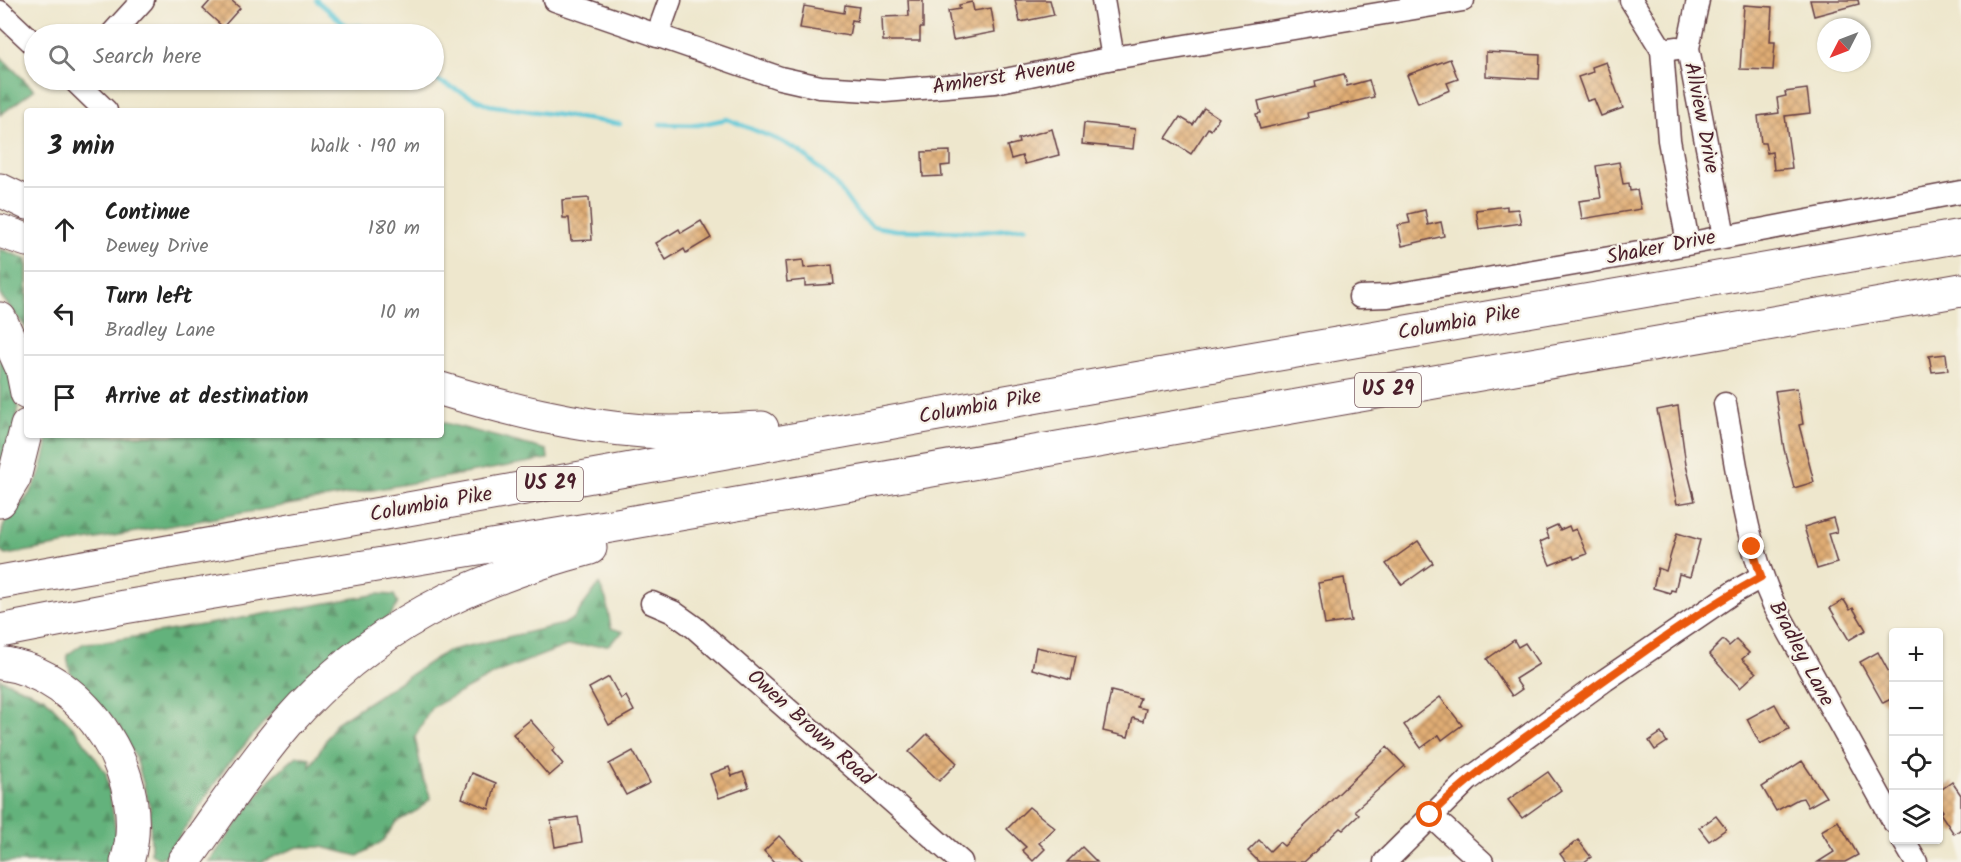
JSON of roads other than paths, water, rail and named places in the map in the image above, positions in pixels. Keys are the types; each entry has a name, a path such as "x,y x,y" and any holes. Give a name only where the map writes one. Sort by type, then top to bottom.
{"highway":[{"path":"0,190 24,202"},
{"path":"0,231 24,239"},
{"name":"Columbia Pike","path":"0,582 1100,385 1961,236"},
{"name":"US 29","path":"0,632 124,607 611,526 1961,291"},
{"path":"0,319 19,359 24,380"},
{"path":"444,390 501,407 576,423 643,431 704,431 776,426 1100,385"},
{"path":"0,501 14,478 24,438"},
{"path":"184,862 258,759 302,708 357,656 427,609 463,590 510,572 814,489"},
{"path":"0,663 34,674 58,687 81,705 103,731 121,767 131,808 127,862"}],"street":[{"path":"121,24 143,0"},
{"name":"Amherst Avenue","path":"555,0 780,78 820,87 855,90 938,89 995,82 1113,58 1463,0"},
{"path":"657,36 670,0"},
{"path":"1103,0 1113,58"},
{"path":"1631,0 1662,50 1688,48"},
{"name":"Allview Drive","path":"1698,0 1688,48 1724,236"},
{"path":"0,12 24,35"},
{"name":"Allview Drive","path":"1662,50 1669,140 1688,243"},
{"path":"84,90 103,108"},
{"name":"Shaker Drive","path":"1360,297 1388,296 1961,192"},
{"name":"Bradley Lane","path":"1725,404 1752,547 1761,577 1774,605 1889,815"},
{"path":"1384,862 1468,780 1605,680 1734,592 1761,577"},
{"name":"Owen Brown Road","path":"652,603 673,612 694,627 961,862"},
{"path":"1430,815 1482,862"},
{"path":"1905,844 1916,862"}],"waterway":[{"path":"316,0 344,24"},
{"path":"444,84 489,105 620,124"},
{"path":"660,124 698,125 727,119 781,141 801,152 836,184 857,213 872,226 895,230 980,232 1026,227"}]}
